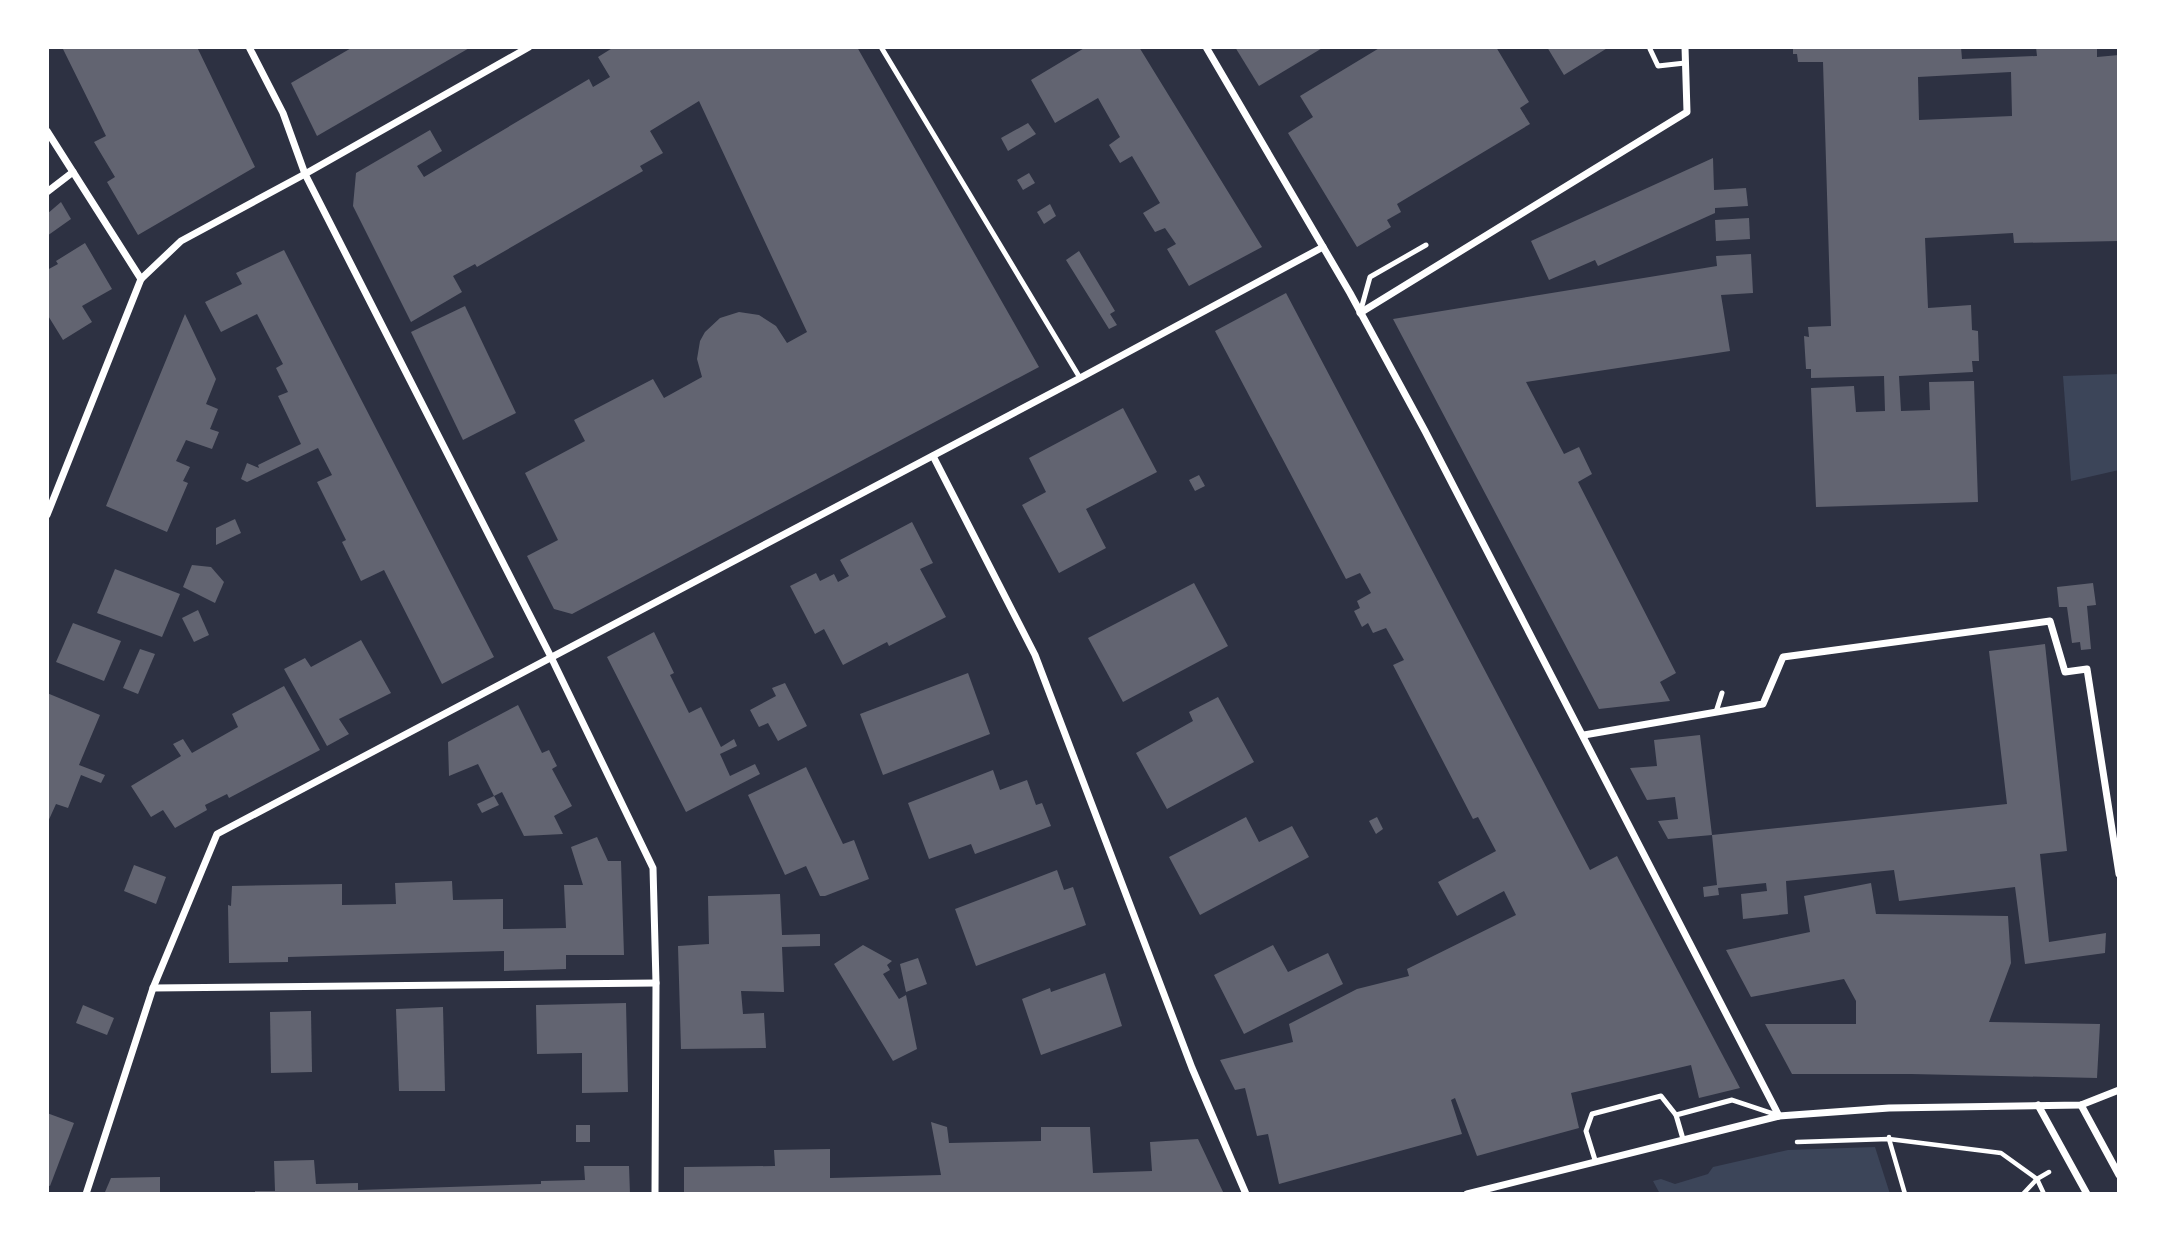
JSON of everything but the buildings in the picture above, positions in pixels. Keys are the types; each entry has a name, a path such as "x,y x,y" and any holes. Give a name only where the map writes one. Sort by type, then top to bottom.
{"street":[{"path":"249,47 283,113 305,174 551,657 653,868 656,983 655,1194"},
{"path":"47,515 141,278 169,249 529,47"},
{"path":"1206,47 1323,247 1425,431 1779,1116"},
{"path":"1360,313 1687,112 1685,47"},
{"path":"47,131 141,278"},
{"path":"47,192 73,172"},
{"path":"86,1194 153,988 217,834 1323,247"},
{"path":"933,456 1035,655 1192,1068 1246,1194"},
{"path":"1584,735 1763,704 1783,657 2050,621 2065,672 2087,669 2119,874"},
{"path":"153,988 656,983"},
{"path":"1467,1194 1779,1116 1889,1108 2081,1105 2119,1090"},
{"path":"2038,1105 2085,1192"},
{"path":"2081,1105 2119,1174"}],"lane":[{"path":"881,47 1080,378"},
{"path":"1650,49 1658,66 1685,63"},
{"path":"1360,313 1370,277 1426,244"},
{"path":"1716,712 1722,693"},
{"path":"1595,1160 1586,1131 1592,1114 1661,1096 1676,1115 1683,1139"},
{"path":"1676,1115 1731,1100 1779,1116"}],"path":[{"path":"1789,1142 1889,1139 2001,1153 2037,1179 2044,1194"},
{"path":"1889,1139 1905,1194"},
{"path":"2023,1194 2037,1179"}],"shaded area":[{"path":"2119,374 2119,470 2071,481 2063,376"},
{"path":"1875,1147 1890,1194 1660,1194 1653,1181 1661,1179 1675,1184 1708,1174 1713,1167 1788,1150"}]}
